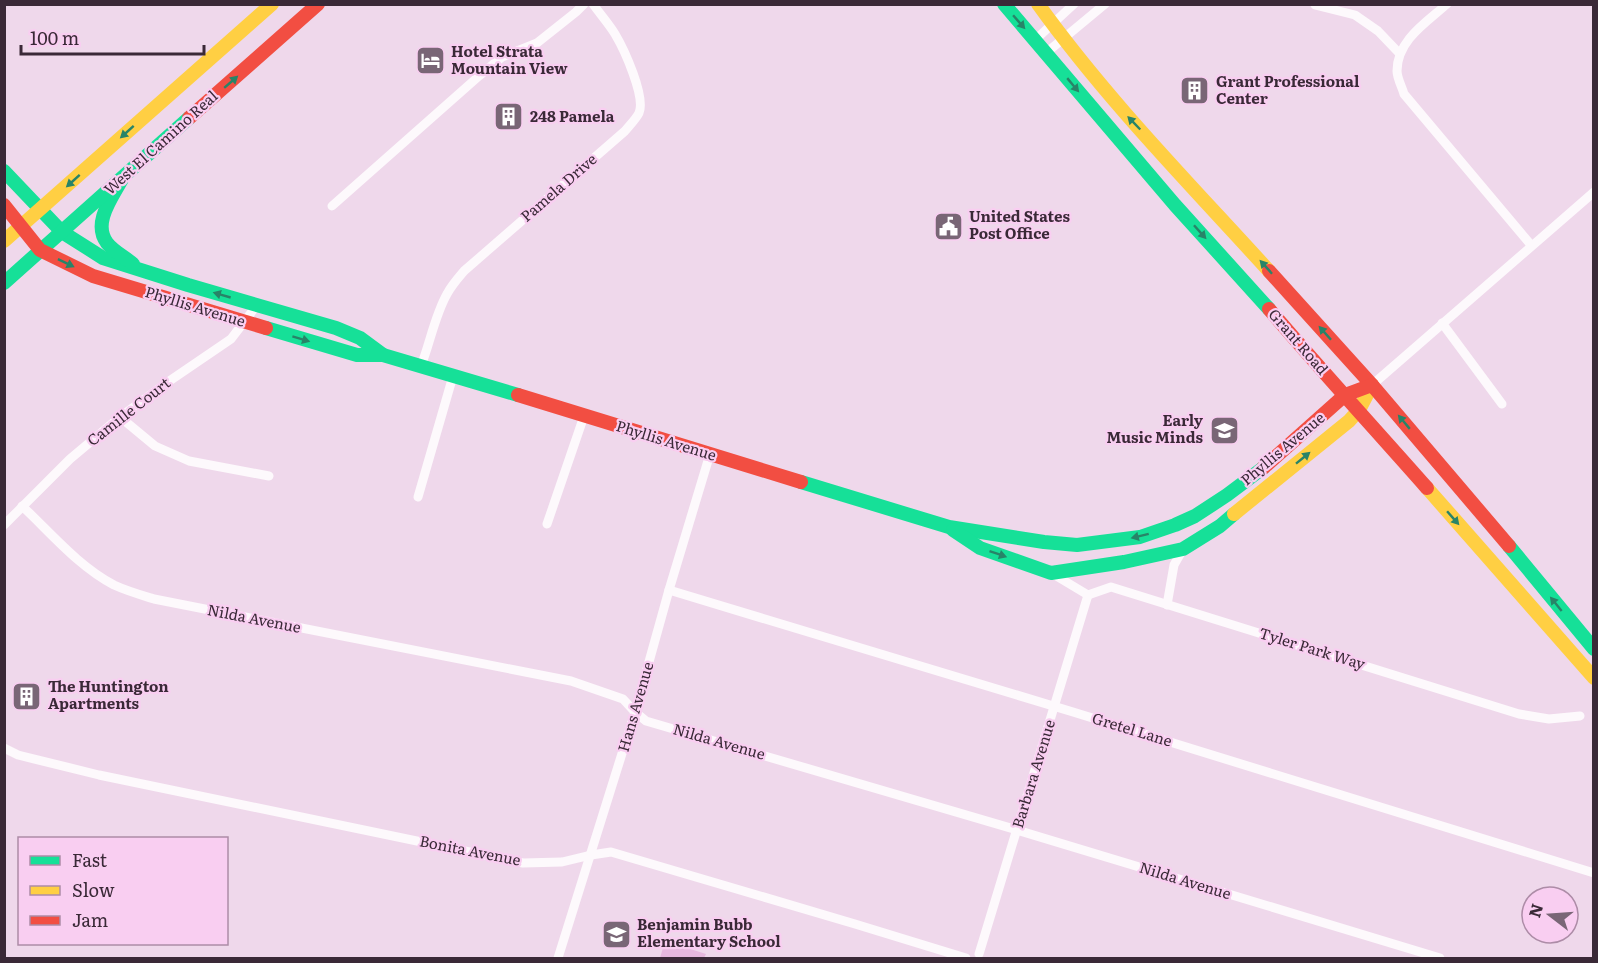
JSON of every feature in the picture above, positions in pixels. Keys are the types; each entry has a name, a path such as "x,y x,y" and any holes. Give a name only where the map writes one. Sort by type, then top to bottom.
{"street":[{"name":"West El Camino Real","path":"4,241 272,4"},
{"name":"West El Camino Real","path":"4,282 318,4"},
{"path":"332,206 502,57 537,43 584,4"},
{"name":"Pamela Drive","path":"421,366 437,315 447,294 464,271 625,131 639,112 640,97 636,81 614,32 593,4"},
{"name":"Grant Road","path":"1004,4 1175,205 1263,301 1325,375 1359,410 1593,678"},
{"name":"Grant Road","path":"1038,4 1109,96 1190,182 1372,385 1593,649"},
{"path":"1035,40 1074,4"},
{"path":"1046,53 1105,4"},
{"path":"1448,4 1410,36 1400,54 1397,72 1404,94 1532,245"},
{"path":"1315,6 1355,15 1378,31 1400,54"},
{"name":"Phyllis Avenue","path":"4,171 62,232 103,258 336,328 360,338 383,356"},
{"path":"124,176 102,217 100,230 106,243 142,270"},
{"path":"1372,385 1593,192"},
{"name":"Phyllis Avenue","path":"4,205 40,250 93,276 357,355 383,356 421,366 949,527 1077,545 1140,537 1195,516 1267,465 1345,395 1372,385"},
{"name":"Camille Court","path":"4,525 70,459 120,417 231,339 257,305"},
{"path":"1442,323 1502,404"},
{"path":"418,497 453,376"},
{"name":"Phyllis Avenue","path":"949,527 980,548 1051,573 1124,562 1183,549 1220,526 1347,422 1359,410 1372,385"},
{"path":"547,524 584,416"},
{"path":"120,417 155,446 189,461 269,476"},
{"name":"Hans Avenue","path":"558,958 635,712 710,454"},
{"name":"Nilda Avenue","path":"22,506 79,561 114,585 133,593 571,681 623,699 646,721 1440,958"},
{"path":"1167,605 1174,565 1183,549"},
{"path":"1051,573 1088,594"},
{"name":"Tyler Park Way","path":"1088,594 1111,587 1519,714 1549,719 1580,716"},
{"name":"Gretel Lane","path":"669,590 1054,706 1593,873"},
{"name":"Barbara Avenue","path":"981,956 1088,594"},
{"name":"Bonita Avenue","path":"4,748 18,755 99,775 523,862 562,862 611,852 967,958"},
{"path":"967,958 974,954 981,956"}],"shaded area":[{"path":"665,941 706,954 704,958 660,958"}],"traffic: fast":[{"path":"1004,4 1175,205 1269,309"},
{"path":"4,283 189,118"},
{"path":"4,171 62,232 103,258 336,328 360,338 383,355"},
{"path":"122,179 105,211 103,235 113,249 133,264"},
{"path":"266,328 357,355 383,355 518,395"},
{"path":"801,482 949,527 1077,545 1140,537 1175,525 1195,516 1263,468"},
{"path":"953,530 980,548 1051,573 1124,562 1183,549 1220,526 1234,514"},
{"path":"1509,546 1594,649"}],"traffic: slow":[{"path":"4,241 272,4"},
{"path":"1038,4 1121,108 1269,271"},
{"path":"1234,514 1349,421 1359,410 1372,385"},
{"path":"1427,488 1594,678"}],"traffic: jam":[{"path":"189,118 318,4"},
{"path":"4,205 40,250 93,276 266,328"},
{"path":"1269,271 1372,385 1509,546"},
{"path":"1269,309 1427,488"},
{"path":"1263,468 1345,395 1372,385"},
{"path":"518,395 801,482"}],"place":[{"name":"Hotel Strata Mountain View","path":"430,61"},
{"name":"Grant Professional Center","path":"1195,91"},
{"name":"248 Pamela","path":"509,117"},
{"name":"United States Post Office","path":"948,226"},
{"name":"Early Music Minds","path":"1224,430"},
{"name":"The Huntington Apartments","path":"27,696"},
{"name":"Benjamin Bubb Elementary School","path":"616,934"}]}
